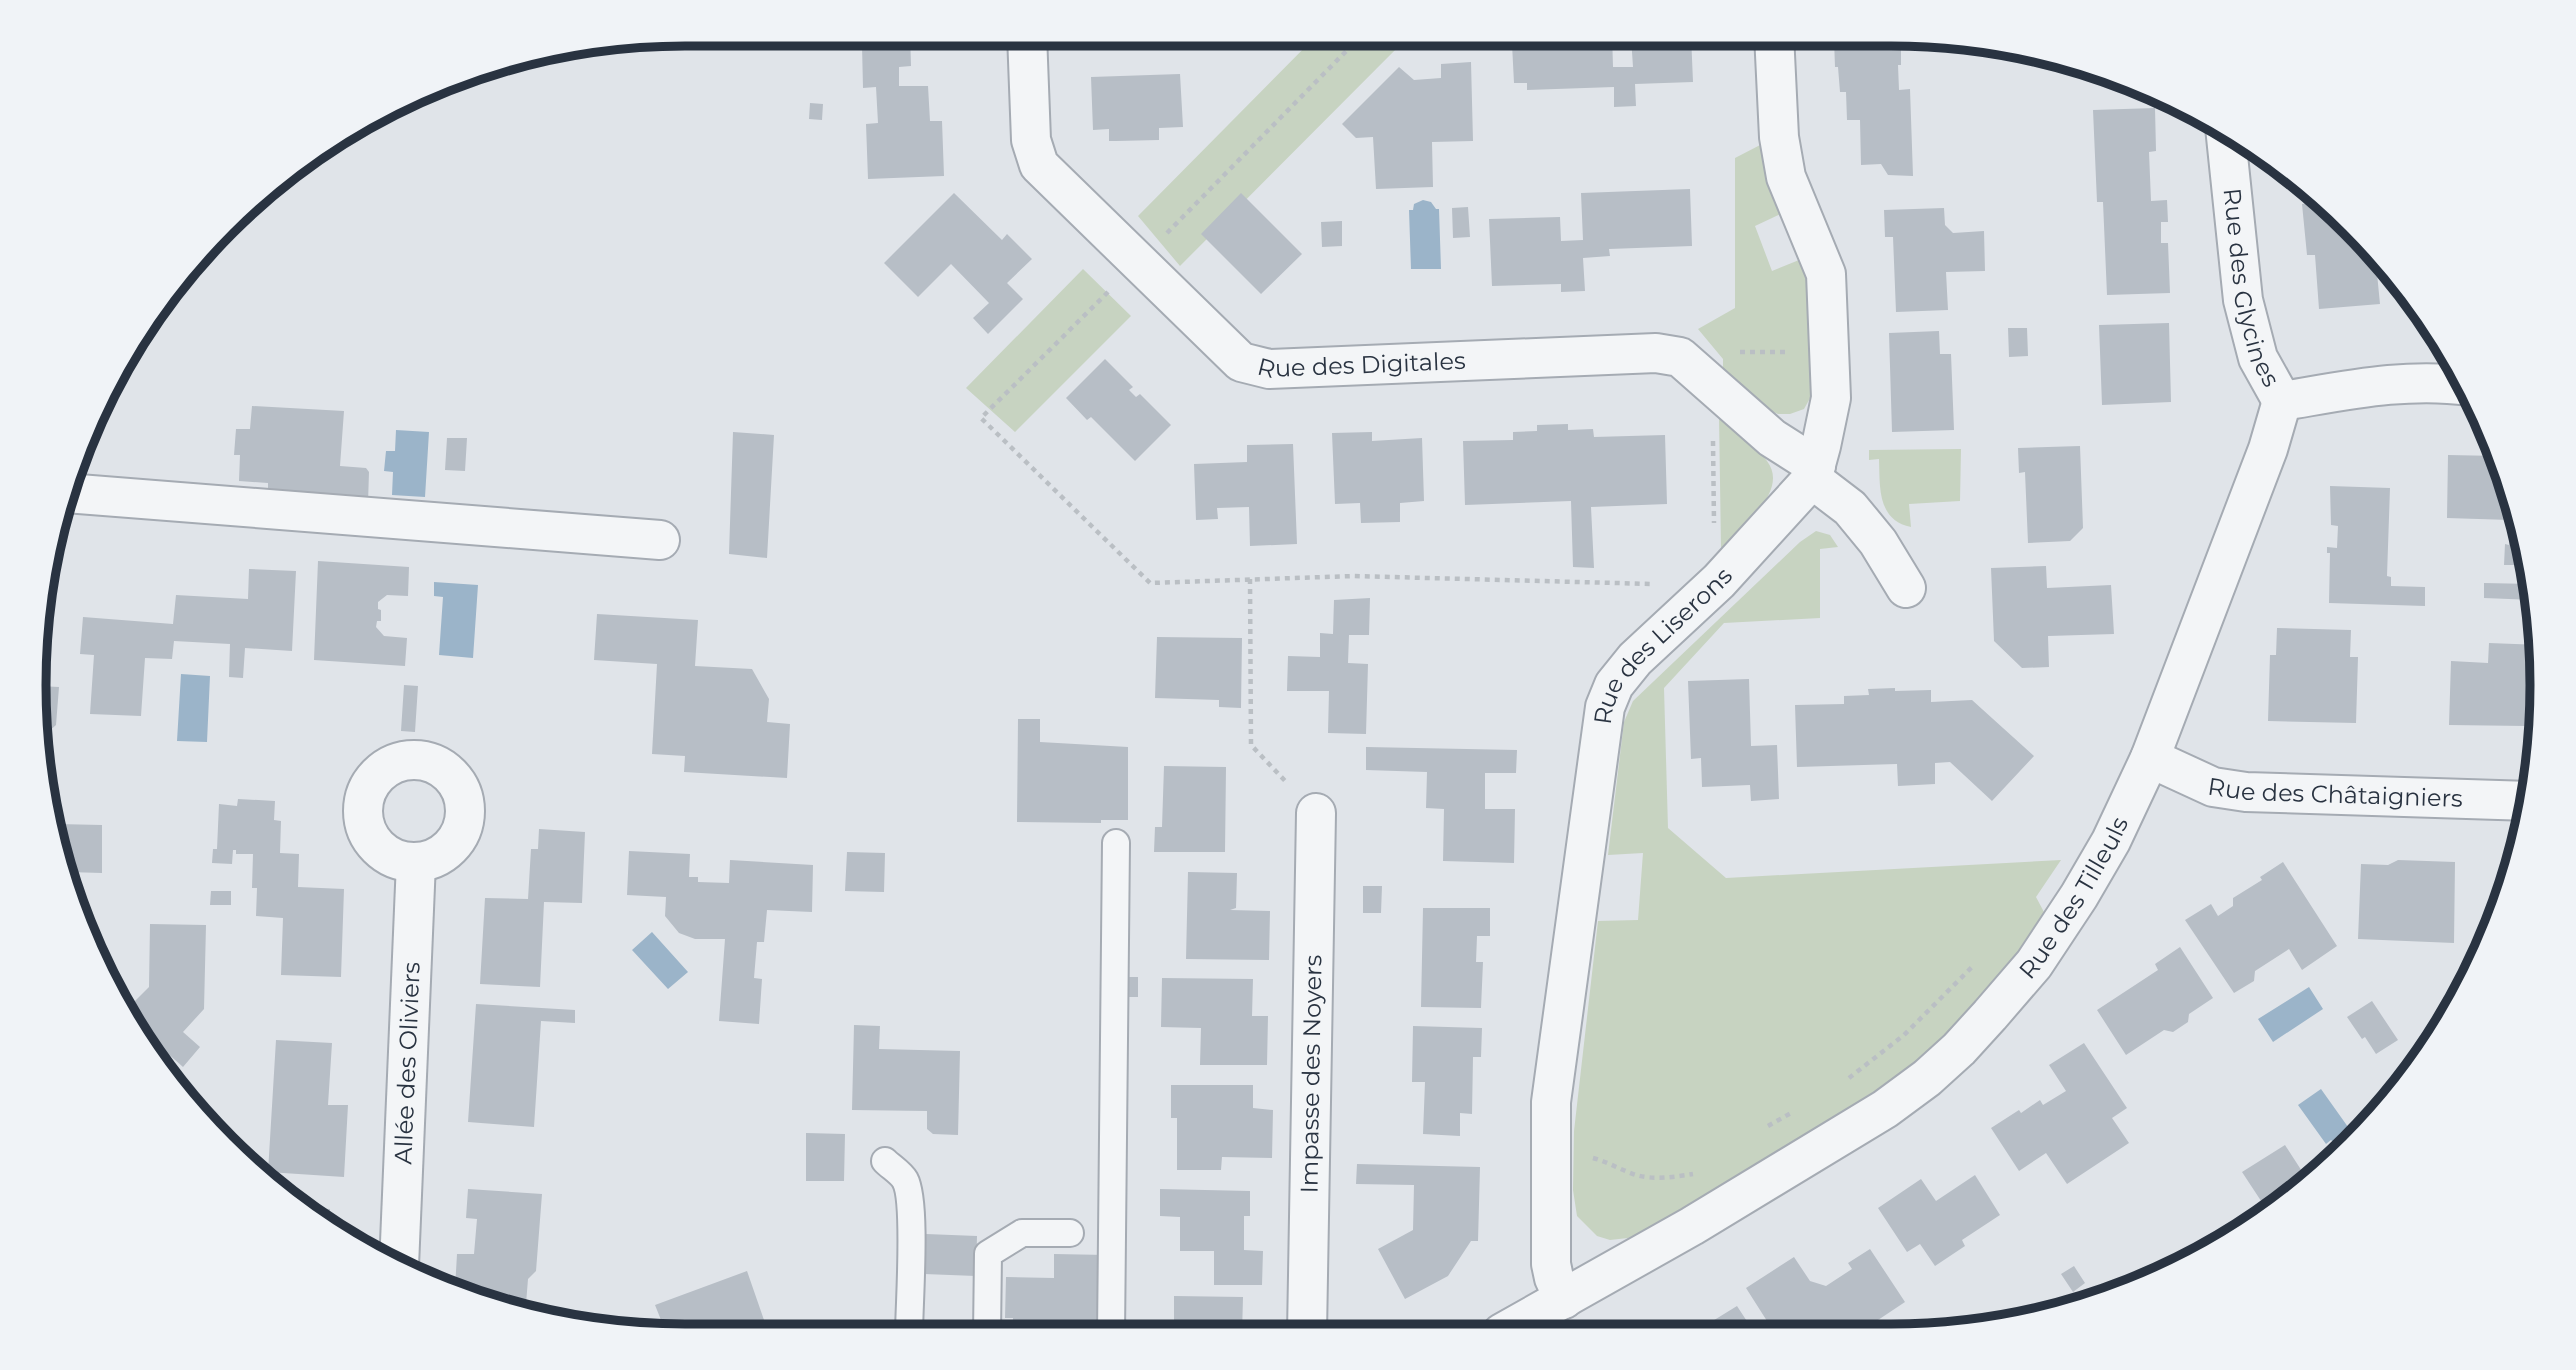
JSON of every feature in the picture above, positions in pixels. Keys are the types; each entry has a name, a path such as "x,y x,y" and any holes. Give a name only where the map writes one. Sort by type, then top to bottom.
{"street":[{"name":"Rue des Digitales","path":"1027,46 1031,140 1039,165 1241,362 1269,369 1656,353 1680,357 1814,472 1850,508 1878,542 1906,588"},
{"name":"Rue des Liserons","path":"1550,1315 1554,1278 1551,1264 1551,1102 1605,707 1614,685 1635,659 1719,582 1814,472 1831,398 1826,274 1786,177 1779,137 1775,46"},
{"name":"Rue des Glycines","path":"2226,141 2243,300 2258,358 2282,401"},
{"path":"2282,401 2384,384 2456,385"},
{"name":"Rue des Tilleuls","path":"1526,1324 1550,1315 1885,1109 1927,1078 1959,1049 2034,964 2112,841 2150,758 2268,449 2282,401"},
{"path":"74,495 660,540"},
{"name":"Rue des Châtaigniers","path":"2150,758 2213,787 2246,792 2519,802"},
{"name":"Impasse des Noyers","path":"1307,1324 1317,813"},
{"name":"Allée des Oliviers","path":"400,1258 416,862"}],"lane":[{"path":"1111,1324 1116,843"},
{"path":"885,1161 905,1180 909,1195 909,1324"},
{"path":"987,1324 988,1254 1022,1233 1070,1233"}],"path":[{"path":"1158,243 1351,46"},
{"path":"1108,292 981,418 1150,583 1354,576 1654,584"},
{"path":"1727,352 1793,352"},
{"path":"1712,429 1714,536"},
{"path":"1250,579 1251,745 1317,813"},
{"path":"1842,1083 1904,1034 1977,964"},
{"path":"1767,1127 1799,1108"},
{"path":"1585,1156 1611,1163 1638,1175 1672,1178 1695,1173"}],"green space":[{"path":"1306,46 1399,46 1180,266 1138,216"},
{"path":"1764,143 1785,212 1755,226 1772,271 1804,258 1811,294 1813,393 1804,409 1790,414 1778,414 1765,408 1723,370 1723,359 1698,329 1735,308 1735,158"},
{"path":"1083,269 1131,316 1015,432 966,388"},
{"path":"1719,416 1757,449 1767,461 1772,473 1768,496 1760,508 1721,548"},
{"path":"1961,449 1960,501 1909,504 1911,527 1892,517 1883,501 1879,459 1869,460 1869,450"},
{"path":"1816,531 1830,535 1838,547 1820,549 1820,618 1724,623 1664,688 1668,828 1726,878 2061,860 2036,897 2045,914 2023,947 1938,1047 1880,1092 1647,1230 1628,1238 1610,1240 1597,1236 1577,1216 1573,1190 1574,1131 1598,921 1638,920 1643,853 1608,855 1624,722 1633,701 1800,542"}],"water":[{"path":"1423,200 1431,202 1439,209 1441,269 1411,269 1409,210 1413,210 1414,204"},
{"path":"396,430 429,432 425,497 392,495 393,472 384,471 386,451 395,451"},
{"path":"434,582 478,585 473,658 439,655 443,597 434,596"},
{"path":"181,674 210,676 207,742 177,741"},
{"path":"652,932 688,972 668,989 632,950"},
{"path":"2309,987 2323,1009 2273,1042 2258,1019"},
{"path":"2321,1089 2348,1127 2343,1132 2344,1136 2336,1144 2331,1140 2326,1144 2298,1105"}],"building":[{"path":"862,46 910,46 911,66 899,67 899,86 928,86 930,121 942,121 944,176 868,179 866,124 878,123 876,87 863,88"},
{"path":"1512,46 1612,46 1613,67 1633,67 1632,46 1691,46 1693,82 1635,84 1636,106 1614,107 1614,87 1527,90 1527,83 1514,83"},
{"path":"1834,46 1901,46 1901,65 1898,65 1899,90 1910,89 1913,176 1888,175 1881,164 1861,165 1860,120 1847,120 1846,92 1840,92 1838,67 1835,67"},
{"path":"1471,62 1473,141 1432,142 1433,187 1376,189 1373,137 1356,138 1342,124 1399,67 1414,80 1441,78 1441,64"},
{"path":"1180,74 1183,127 1159,128 1159,140 1109,141 1109,129 1093,130 1091,77"},
{"path":"810,103 823,104 822,120 809,119"},
{"path":"2155,108 2156,151 2149,152 2151,201 2167,200 2168,222 2161,222 2161,243 2168,243 2170,293 2107,295 2103,202 2097,202 2093,110"},
{"path":"1690,189 1692,246 1609,249 1610,256 1583,258 1585,291 1561,292 1561,284 1492,286 1489,219 1560,217 1561,241 1583,240 1581,193"},
{"path":"954,193 1002,240 1007,234 1032,259 1007,283 1023,299 988,334 973,318 989,303 951,264 918,297 884,263"},
{"path":"1241,193 1302,254 1261,294 1201,234"},
{"path":"2302,204 2313,204 2377,269 2380,304 2319,309 2315,255 2307,255"},
{"path":"1468,207 1470,237 1453,238 1452,208"},
{"path":"1944,208 1945,225 1953,233 1984,231 1985,271 1946,272 1948,310 1896,312 1893,237 1885,237 1884,210"},
{"path":"1342,221 1342,246 1322,247 1321,222"},
{"path":"2169,323 2171,402 2102,405 2099,325"},
{"path":"2008,328 2027,328 2028,356 2009,357"},
{"path":"1939,331 1940,354 1951,354 1954,430 1892,432 1889,333"},
{"path":"1105,359 1133,387 1129,390 1136,397 1140,394 1171,425 1135,461 1091,417 1087,420 1066,398"},
{"path":"252,406 344,411 340,466 366,468 369,472 368,503 272,495 268,483 239,481 240,455 234,455 236,429 250,429"},
{"path":"1568,424 1568,430 1593,429 1594,437 1665,435 1667,504 1591,507 1594,568 1573,567 1571,501 1465,505 1463,441 1513,440 1513,432 1537,431 1537,425"},
{"path":"733,432 774,435 767,558 729,554"},
{"path":"1372,432 1372,441 1422,438 1424,501 1400,503 1400,522 1361,523 1360,503 1335,504 1332,433"},
{"path":"447,438 467,438 465,471 445,470"},
{"path":"1293,444 1297,544 1250,546 1249,507 1217,508 1218,519 1196,520 1194,464 1247,462 1247,445"},
{"path":"2080,446 2083,528 2070,541 2028,543 2025,472 2019,473 2018,448"},
{"path":"2448,455 2488,456 2509,520 2447,518"},
{"path":"2330,486 2390,488 2387,576 2391,577 2391,586 2425,587 2425,606 2329,603 2330,553 2327,553 2327,547 2337,548 2338,526 2331,525"},
{"path":"2510,523 2519,565 2504,565 2505,544 2509,545"},
{"path":"318,561 409,567 408,596 387,595 378,602 381,621 377,621 376,627 384,636 407,638 405,666 314,660"},
{"path":"2046,566 2047,588 2111,585 2114,634 2048,636 2049,667 2022,668 1994,641 1991,568"},
{"path":"249,569 296,571 292,651 245,648 243,678 229,677 230,644 174,641 172,659 145,658 141,716 90,714 94,655 80,654 83,617 173,624 176,595 248,599"},
{"path":"2484,583 2522,584 2525,600 2484,598"},
{"path":"1370,598 1369,635 1349,635 1348,663 1368,664 1366,734 1328,733 1329,691 1287,691 1288,656 1320,657 1320,633 1333,634 1334,600"},
{"path":"597,614 698,620 695,666 752,669 769,699 767,722 790,724 787,778 684,772 685,756 652,754 657,664 594,660"},
{"path":"2277,628 2351,630 2350,657 2358,657 2356,723 2268,721 2270,655 2276,655"},
{"path":"1157,637 1242,638 1241,708 1219,707 1219,700 1155,698"},
{"path":"2489,643 2529,645 2527,726 2449,725 2451,661 2488,663"},
{"path":"1749,679 1751,746 1777,745 1779,799 1751,801 1750,785 1702,787 1701,758 1691,759 1688,681"},
{"path":"404,685 418,686 415,732 401,731"},
{"path":"46,686 59,687 56,725 48,733"},
{"path":"1895,688 1895,691 1931,690 1931,702 1972,700 2034,756 1992,801 1950,762 1935,763 1935,784 1898,786 1897,764 1797,767 1795,705 1844,704 1844,696 1869,695 1868,689"},
{"path":"1018,719 1040,719 1040,742 1128,747 1128,820 1101,820 1101,823 1017,822"},
{"path":"1366,747 1517,750 1516,773 1485,773 1485,809 1515,809 1514,863 1443,861 1444,809 1426,808 1427,772 1366,770"},
{"path":"1164,766 1226,767 1225,852 1154,852 1155,827 1162,827"},
{"path":"238,799 275,801 274,820 281,821 280,853 299,854 298,887 344,889 341,977 281,975 283,918 256,916 257,888 252,888 253,854 236,854 236,850 233,850 232,864 212,863 213,849 217,849 219,804 237,806"},
{"path":"61,824 102,825 102,873 73,872"},
{"path":"539,829 585,832 582,903 544,902 540,987 480,984 485,898 528,899 531,849 538,849"},
{"path":"629,851 690,854 689,877 698,877 698,882 729,883 730,860 813,865 812,912 767,910 764,942 757,942 754,978 762,979 759,1024 719,1021 725,939 695,939 679,933 665,916 666,897 627,895"},
{"path":"847,852 885,853 884,892 845,891"},
{"path":"2398,860 2455,862 2454,943 2358,939 2361,864 2388,865"},
{"path":"2283,862 2337,946 2302,970 2289,949 2255,971 2254,981 2234,993 2185,920 2211,904 2218,916 2233,906 2233,898 2262,880 2260,877"},
{"path":"1188,872 1237,873 1236,908 1230,910 1270,911 1269,960 1186,959"},
{"path":"1363,886 1382,886 1381,913 1363,913"},
{"path":"211,891 231,891 231,905 210,905"},
{"path":"1423,908 1490,908 1490,936 1477,936 1476,962 1483,962 1481,1008 1421,1007"},
{"path":"150,924 206,925 204,1009 183,1032 200,1047 183,1067 165,1051 163,1053 131,1005 149,987"},
{"path":"2180,947 2213,998 2189,1014 2188,1022 2173,1032 2164,1030 2126,1055 2097,1010 2158,970 2155,964"},
{"path":"1128,977 1138,977 1138,997 1128,997"},
{"path":"1162,978 1253,979 1252,1016 1268,1016 1267,1065 1200,1065 1201,1028 1161,1027"},
{"path":"2372,1001 2398,1040 2376,1054 2347,1017"},
{"path":"476,1004 575,1010 575,1023 541,1021 534,1127 468,1122"},
{"path":"854,1025 880,1026 879,1049 960,1051 958,1135 933,1134 927,1129 927,1111 852,1110"},
{"path":"1413,1026 1482,1028 1481,1057 1473,1057 1472,1114 1460,1113 1460,1136 1423,1134 1425,1082 1412,1082"},
{"path":"276,1040 332,1043 328,1105 348,1105 344,1177 268,1170"},
{"path":"2084,1043 2127,1108 2112,1118 2129,1143 2067,1184 2046,1153 2019,1171 1991,1128 2019,1110 2021,1113 2040,1100 2043,1105 2066,1091 2049,1065"},
{"path":"1171,1085 1253,1085 1253,1108 1273,1110 1272,1158 1222,1157 1221,1170 1177,1170 1177,1118 1171,1118"},
{"path":"806,1133 845,1134 844,1181 806,1181"},
{"path":"2285,1145 2303,1174 2263,1204 2242,1172"},
{"path":"1357,1164 1480,1167 1478,1241 1471,1241 1448,1276 1405,1299 1378,1249 1413,1230 1414,1185 1356,1184"},
{"path":"1975,1175 2000,1215 1962,1240 1965,1246 1935,1266 1920,1244 1907,1252 1878,1208 1921,1179 1936,1201"},
{"path":"468,1189 542,1194 536,1271 528,1279 526,1304 455,1282 457,1254 474,1254 477,1219 466,1218"},
{"path":"1160,1189 1250,1191 1250,1216 1244,1216 1244,1250 1263,1251 1262,1285 1214,1285 1214,1251 1180,1251 1180,1217 1160,1216"},
{"path":"318,1208 330,1209 330,1217"},
{"path":"926,1234 977,1236 976,1276 924,1274"},
{"path":"1870,1249 1905,1302 1872,1324 1769,1324 1746,1288 1794,1257 1810,1281 1826,1286 1852,1269 1848,1263"},
{"path":"1054,1254 1107,1255 1102,1324 1013,1324 1013,1318 1005,1318 1006,1277 1054,1278"},
{"path":"2074,1266 2085,1283 2073,1292 2061,1274"},
{"path":"747,1271 764,1320 753,1324 662,1323 655,1305"},
{"path":"2089,1289 2091,1293 2076,1297"},
{"path":"1174,1296 1243,1297 1242,1324 1174,1324"},
{"path":"1737,1306 1749,1324 1712,1324"}]}
